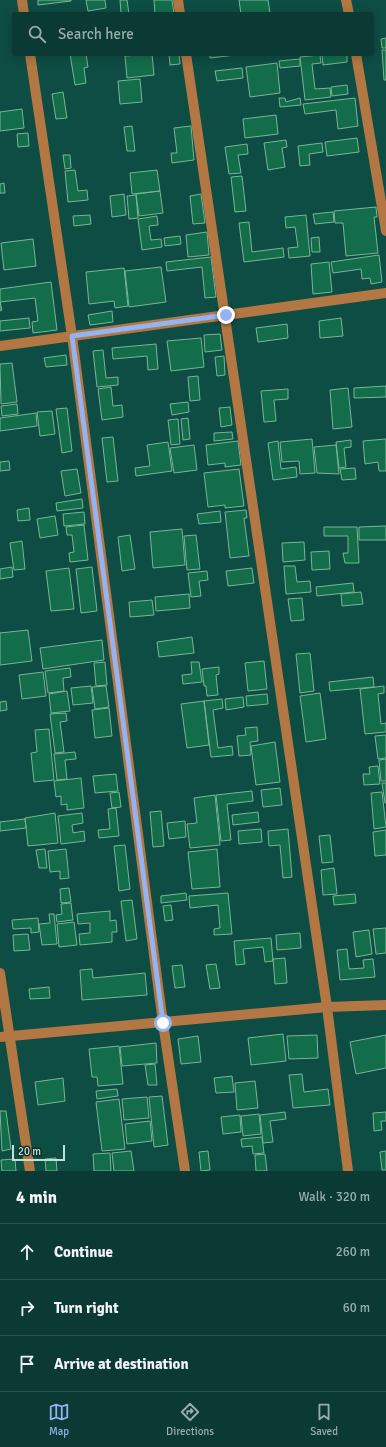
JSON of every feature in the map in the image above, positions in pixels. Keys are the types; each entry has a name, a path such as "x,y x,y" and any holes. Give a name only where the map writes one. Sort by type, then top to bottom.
{"street":[{"path":"22,0 24,12"},
{"path":"178,0 180,12"},
{"path":"346,0 349,12"},
{"path":"30,56 72,336 163,1023 185,1171"},
{"path":"186,56 226,315 327,1007 348,1171"},
{"path":"356,56 386,231"},
{"path":"0,346 386,294"},
{"path":"0,973 5,1037 30,1171"},
{"path":"5,1037 327,1007 386,1005"}],"building":[{"path":"38,0 71,0 71,1 38,5"},
{"path":"86,0 105,0 106,8 88,11"},
{"path":"120,0 127,0 129,12 121,12"},
{"path":"154,0 172,0 174,12 155,12"},
{"path":"239,0 268,0 270,12 241,12"},
{"path":"386,38 386,48 382,48 381,39"},
{"path":"382,50 386,50 386,80 384,80"},
{"path":"70,56 86,56 88,67 84,68 86,83 75,85"},
{"path":"125,56 152,56 154,75 127,78"},
{"path":"169,56 179,56 180,64 170,65"},
{"path":"210,56 227,56 210,58"},
{"path":"320,56 321,63 312,64 315,89 330,88 331,97 305,100 300,57"},
{"path":"322,56 347,56 347,62 323,65"},
{"path":"300,59 300,66 280,68 279,61"},
{"path":"277,63 280,93 250,97 246,67"},
{"path":"242,68 243,78 217,81 215,71"},
{"path":"140,79 142,102 120,104 118,81"},
{"path":"347,85 348,94 332,96 331,87"},
{"path":"63,92 67,118 56,119 52,94"},
{"path":"279,98 285,98 286,102 300,98 301,105 280,107"},
{"path":"355,98 358,126 338,129 336,110 305,114 303,104"},
{"path":"22,109 24,128 0,131 0,112"},
{"path":"276,115 278,134 245,138 243,119"},
{"path":"132,126 135,151 127,151 124,127"},
{"path":"191,126 194,160 172,163 171,153 177,153 174,128"},
{"path":"28,133 29,146 18,147 17,134"},
{"path":"357,138 359,152 327,156 325,142"},
{"path":"286,140 287,147 282,148 285,167 268,170 264,143"},
{"path":"322,143 323,152 309,154 310,165 300,166 298,146"},
{"path":"247,144 248,154 238,155 241,173 229,174 225,147"},
{"path":"63,155 70,155 71,168 65,169"},
{"path":"75,170 78,191 87,190 88,200 68,202 65,171"},
{"path":"157,170 160,191 132,194 130,173"},
{"path":"242,176 246,211 235,212 231,177"},
{"path":"4,183 5,193 0,193 0,184"},
{"path":"160,191 163,213 139,216 136,194"},
{"path":"124,194 126,215 112,217 110,196"},
{"path":"201,194 205,223 193,224 190,196"},
{"path":"136,195 138,218 129,219 127,196"},
{"path":"376,207 377,217 374,217 378,253 346,256 343,223 335,223 334,211"},
{"path":"333,212 334,222 315,224 313,214"},
{"path":"90,215 91,224 74,226 73,216"},
{"path":"306,215 310,256 289,258 288,248 298,247 295,227 286,228 285,217"},
{"path":"157,216 158,225 149,226 151,240 161,239 162,247 142,250 138,219"},
{"path":"249,222 252,252 283,248 284,257 244,262 239,223"},
{"path":"207,232 209,255 188,257 186,235"},
{"path":"180,236 181,244 165,246 164,238"},
{"path":"319,237 320,252 312,252 311,238"},
{"path":"33,239 36,266 4,270 1,243"},
{"path":"379,255 382,282 371,284 370,278 362,279 361,269 333,273 331,262"},
{"path":"211,257 216,297 205,298 202,267 167,271 166,262"},
{"path":"329,262 332,292 313,294 311,264"},
{"path":"161,267 166,302 129,307 125,271"},
{"path":"124,268 128,306 115,308 114,301 89,304 86,272"},
{"path":"51,282 57,330 33,333 32,322 38,321 35,298 0,302 0,289"},
{"path":"112,311 113,322 90,325 88,315"},
{"path":"29,318 30,328 0,331 0,321"},
{"path":"341,318 343,336 320,338 319,321"},
{"path":"287,324 288,338 258,342 256,328"},
{"path":"220,334 222,350 205,352 204,335"},
{"path":"201,338 204,367 171,371 167,341"},
{"path":"156,344 158,369 148,370 147,356 113,359 112,348"},
{"path":"103,350 106,378 118,377 118,385 97,387 93,351"},
{"path":"66,355 67,365 46,367 44,358"},
{"path":"224,356 225,375 217,376 215,357"},
{"path":"12,363 17,402 1,404 0,364"},
{"path":"198,376 200,400 190,401 188,377"},
{"path":"386,386 386,397 354,398 354,388"},
{"path":"111,387 113,406 122,405 123,417 102,420 98,389"},
{"path":"348,388 352,427 333,429 330,390"},
{"path":"288,389 288,399 274,400 276,421 264,422 261,391"},
{"path":"188,402 189,412 172,415 170,404"},
{"path":"17,404 18,414 2,416 1,406"},
{"path":"230,407 232,425 221,427 219,408"},
{"path":"67,408 72,451 62,453 56,409"},
{"path":"52,411 55,434 40,436 37,412"},
{"path":"36,413 37,426 0,431 0,418"},
{"path":"188,418 190,439 183,440 181,419"},
{"path":"178,419 180,444 171,445 168,420"},
{"path":"232,432 233,439 214,441 214,433"},
{"path":"113,437 118,481 107,482 102,438"},
{"path":"312,439 315,473 300,474 299,461 282,462 280,442"},
{"path":"386,439 386,471 379,471 378,462 365,464 363,441"},
{"path":"351,440 351,447 344,448 346,467 339,468 336,442"},
{"path":"238,441 241,465 225,467 225,463 208,465 206,445"},
{"path":"278,441 281,469 296,467 297,477 273,480 268,443"},
{"path":"168,442 172,471 136,476 135,468 150,466 147,445"},
{"path":"194,445 197,470 174,473 170,448"},
{"path":"336,445 339,474 317,473 314,447"},
{"path":"9,461 10,470 0,471 0,462"},
{"path":"355,468 356,479 342,480 340,469"},
{"path":"77,469 81,493 65,496 61,471"},
{"path":"239,469 244,506 225,508 225,505 208,507 204,473"},
{"path":"82,499 83,508 57,511 56,503"},
{"path":"29,508 30,520 18,521 17,510"},
{"path":"246,510 247,518 244,518 249,556 230,558 225,512"},
{"path":"220,511 221,522 199,524 197,514"},
{"path":"84,512 85,524 64,526 63,514"},
{"path":"55,516 58,535 40,538 37,519"},
{"path":"84,525 88,560 70,562 69,553 74,552 72,535 67,535 66,527"},
{"path":"386,526 386,540 359,540 359,527"},
{"path":"324,527 357,527 359,563 345,563 343,553 348,553 348,536 324,536"},
{"path":"182,529 185,565 153,568 150,532"},
{"path":"130,535 135,569 122,571 118,537"},
{"path":"196,535 200,569 187,570 184,536"},
{"path":"22,541 25,569 14,570 10,543"},
{"path":"304,542 305,560 283,562 282,543"},
{"path":"329,551 330,569 312,570 311,552"},
{"path":"284,566 295,566 297,582 310,581 311,592 286,594"},
{"path":"12,567 13,577 0,579 0,569"},
{"path":"92,567 97,611 81,613 76,569"},
{"path":"69,568 74,609 51,611 46,571"},
{"path":"252,568 254,583 228,586 226,571"},
{"path":"207,571 208,580 199,581 201,596 191,597 188,573"},
{"path":"353,583 354,592 317,596 316,587"},
{"path":"361,592 363,604 342,606 341,594"},
{"path":"189,594 190,608 156,611 155,597"},
{"path":"302,598 304,620 291,621 288,599"},
{"path":"152,600 154,615 130,617 129,602"},
{"path":"28,630 32,661 0,665 0,633"},
{"path":"192,637 194,653 159,657 157,642"},
{"path":"102,640 104,660 43,669 40,648"},
{"path":"310,653 314,691 300,693 296,654"},
{"path":"264,661 267,689 248,691 245,663"},
{"path":"105,662 107,685 96,686 94,663"},
{"path":"191,662 199,662 202,682 183,684 182,675 192,674"},
{"path":"219,667 219,674 216,675 218,695 207,696 202,669"},
{"path":"70,668 71,677 63,678 64,691 48,693 45,671"},
{"path":"43,672 46,696 22,699 19,675"},
{"path":"373,677 374,687 330,691 329,682"},
{"path":"91,686 93,703 73,705 71,688"},
{"path":"106,686 109,707 95,709 92,687"},
{"path":"384,686 384,693 378,694 381,724 386,723 386,732 365,734 360,689"},
{"path":"67,691 70,711 51,713 49,694"},
{"path":"320,693 326,739 306,742 300,696"},
{"path":"267,694 268,704 247,706 246,696"},
{"path":"243,697 244,707 226,710 225,699"},
{"path":"222,699 223,708 213,710 218,748 232,746 233,755 211,757 204,701"},
{"path":"6,701 7,710 0,711 0,702"},
{"path":"204,701 209,745 187,748 181,704"},
{"path":"109,708 112,736 95,738 92,710"},
{"path":"66,713 67,721 60,722 64,752 55,753 50,714"},
{"path":"257,727 258,741 250,742 251,755 239,756 237,736 246,735 245,728"},
{"path":"49,729 54,780 34,782 31,753 37,752 35,730"},
{"path":"386,735 386,758 378,759 375,736"},
{"path":"275,742 280,782 256,785 251,746"},
{"path":"75,752 76,759 65,760 67,779 57,780 54,754"},
{"path":"386,759 386,781 381,781 379,760"},
{"path":"378,766 380,784 364,785 363,774 370,774 369,767"},
{"path":"116,774 118,791 95,793 93,776"},
{"path":"81,778 84,808 67,810 67,804 61,805 61,796 56,797 54,781"},
{"path":"382,783 386,783 386,803 385,803"},
{"path":"280,788 282,805 263,807 261,790"},
{"path":"252,791 253,801 227,804 231,840 221,841 216,795"},
{"path":"119,792 121,807 112,808 110,793"},
{"path":"382,792 386,827 374,829 371,793"},
{"path":"215,795 220,845 190,848 187,824 197,823 194,798"},
{"path":"116,808 119,836 99,838 98,830 110,829 108,809"},
{"path":"161,811 164,846 153,847 150,812"},
{"path":"258,812 259,822 233,825 232,815"},
{"path":"55,813 58,843 28,846 25,818"},
{"path":"82,813 83,823 72,825 73,833 84,831 85,841 61,844 58,816"},
{"path":"25,819 26,828 0,831 0,822"},
{"path":"185,821 186,837 169,839 167,823"},
{"path":"261,829 262,842 239,844 238,831"},
{"path":"288,829 292,877 283,878 280,845 269,846 268,831"},
{"path":"386,830 386,855 375,856 373,832"},
{"path":"330,835 333,862 322,863 319,836"},
{"path":"125,845 130,889 119,891 114,846"},
{"path":"45,849 47,868 39,868 36,850"},
{"path":"66,849 69,878 60,879 60,871 50,872 48,851"},
{"path":"217,849 220,887 192,889 188,852"},
{"path":"334,868 337,894 323,895 321,870"},
{"path":"69,888 71,902 61,903 60,889"},
{"path":"186,893 187,900 161,903 161,896"},
{"path":"228,893 232,934 214,935 214,929 220,928 218,905 190,908 189,896"},
{"path":"355,894 356,903 334,905 333,896"},
{"path":"132,900 137,939 126,941 121,901"},
{"path":"71,903 73,920 57,922 56,915 62,914 61,904"},
{"path":"171,905 173,920 165,921 163,906"},
{"path":"110,911 110,921 116,920 117,932 112,932 112,942 80,945 79,934 90,933 90,923 78,924 77,914"},
{"path":"49,914 54,914 57,944 42,945 39,924 50,923"},
{"path":"38,918 39,932 31,933 31,928 13,929 12,920"},
{"path":"74,922 77,945 59,947 57,924"},
{"path":"386,928 386,953 376,954 373,929"},
{"path":"369,930 372,954 356,957 353,932"},
{"path":"300,933 301,948 277,950 276,935"},
{"path":"28,934 30,950 14,951 13,935"},
{"path":"271,938 273,961 265,962 263,947 243,949 245,964 236,965 234,941"},
{"path":"347,949 349,969 364,968 363,960 373,959 375,977 340,980 337,950"},
{"path":"285,958 287,983 275,984 273,959"},
{"path":"216,964 220,988 210,989 206,965"},
{"path":"182,965 185,987 175,988 172,966"},
{"path":"92,969 93,978 145,973 147,995 82,1000 80,970"},
{"path":"49,987 50,998 30,999 29,989"},
{"path":"283,1034 286,1061 251,1065 248,1038"},
{"path":"317,1035 318,1058 289,1059 287,1036"},
{"path":"386,1035 386,1068 356,1074 350,1042"},
{"path":"198,1036 201,1062 181,1064 178,1039"},
{"path":"156,1043 157,1063 122,1066 120,1047"},
{"path":"119,1046 123,1084 98,1086 97,1077 92,1077 89,1049"},
{"path":"155,1064 157,1085 148,1085 145,1065"},
{"path":"302,1074 304,1092 328,1089 330,1105 293,1108 289,1075"},
{"path":"232,1076 234,1092 216,1093 214,1078"},
{"path":"63,1078 65,1101 38,1105 35,1082"},
{"path":"255,1081 258,1108 237,1110 235,1083"},
{"path":"117,1089 118,1096 97,1099 96,1091"},
{"path":"162,1096 168,1145 154,1147 149,1097"},
{"path":"147,1097 149,1118 124,1120 122,1099"},
{"path":"119,1099 125,1149 102,1151 96,1102"},
{"path":"0,1111 6,1111 11,1149 2,1151"},
{"path":"285,1112 286,1119 270,1121 273,1142 263,1143 260,1115"},
{"path":"386,1112 386,1121 381,1121 382,1130 374,1131 373,1113"},
{"path":"259,1114 261,1134 243,1136 241,1116"},
{"path":"240,1115 241,1132 223,1134 221,1117"},
{"path":"150,1121 152,1141 127,1144 125,1124"},
{"path":"262,1137 264,1153 253,1154 252,1146 242,1147 241,1139"},
{"path":"131,1151 134,1171 114,1171 112,1153"},
{"path":"208,1151 210,1170 201,1171 199,1152"},
{"path":"386,1151 386,1170 382,1170 380,1152"},
{"path":"110,1153 111,1171 94,1171 93,1154"},
{"path":"265,1154 267,1171 256,1171 255,1155"},
{"path":"56,1158 57,1171 46,1171 45,1159"},
{"path":"15,1159 16,1171 2,1171 1,1160"}],"route":[{"path":"163,1023 72,336 226,315"}]}
